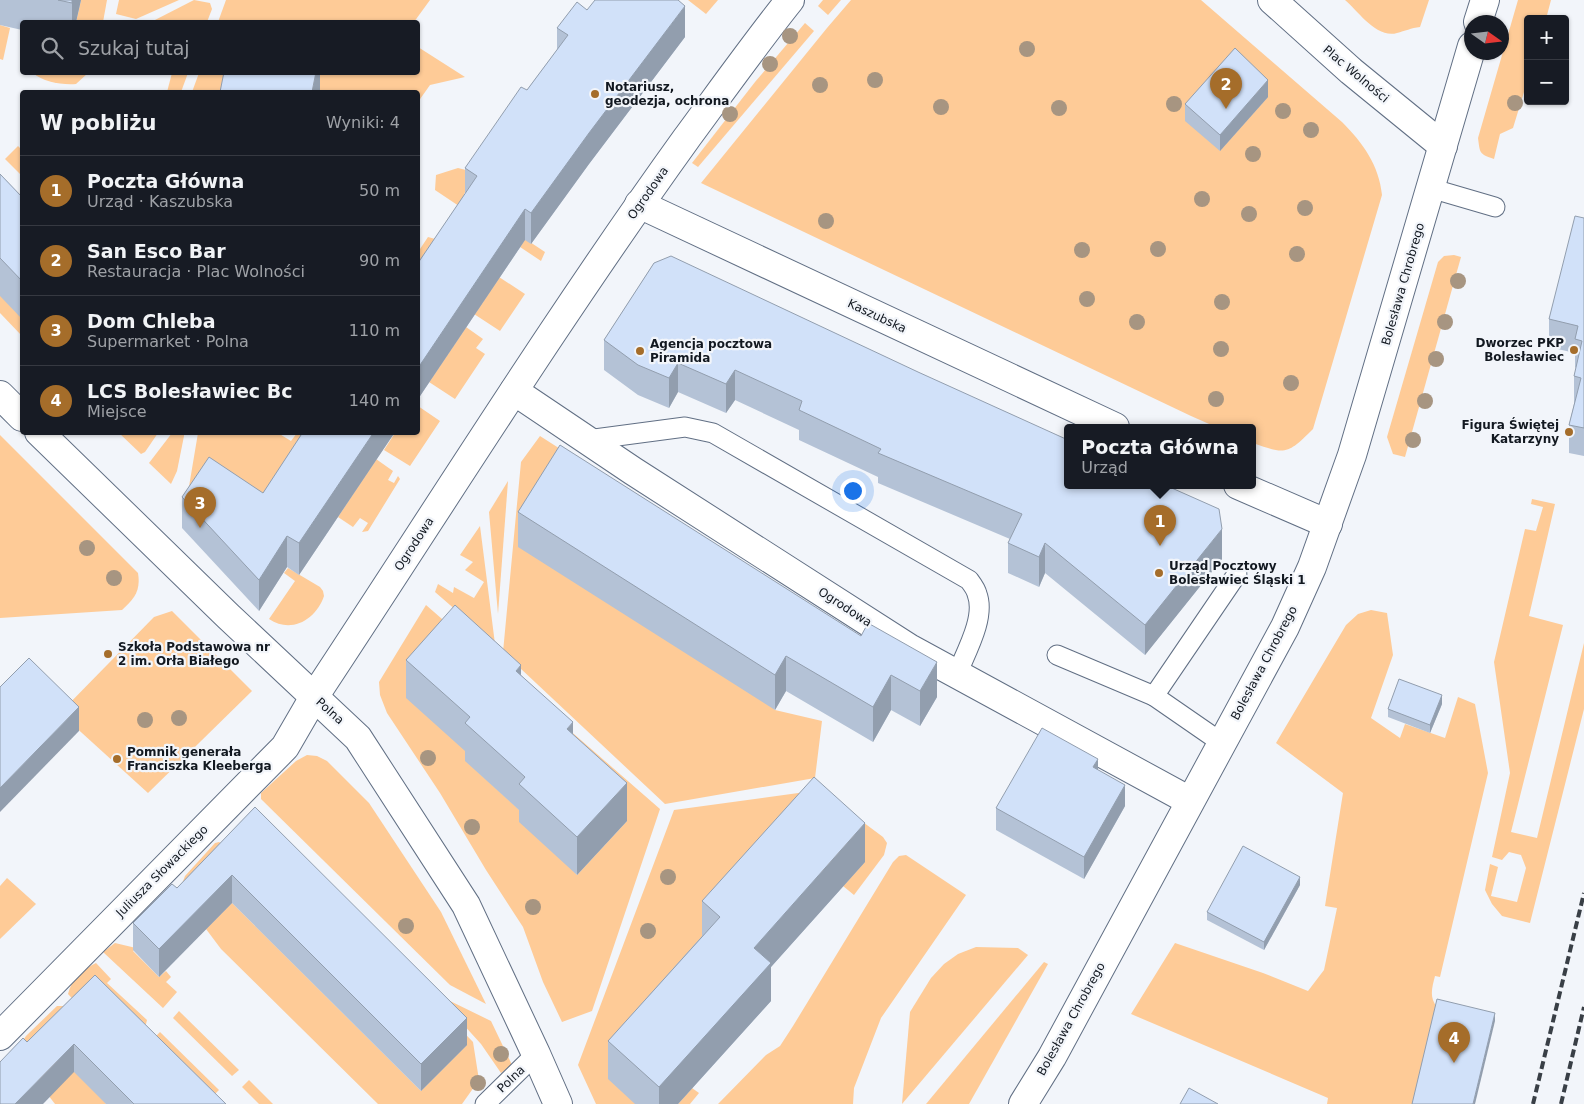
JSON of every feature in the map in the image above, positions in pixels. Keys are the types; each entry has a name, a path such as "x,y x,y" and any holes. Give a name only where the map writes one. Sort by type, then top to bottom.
{"street":[{"name":"Ogrodowa","path":"314,697 639,204 739,66 790,0"},
{"name":"Plac Wolności","path":"1272,0 1351,71 1443,146"},
{"path":"1480,15 1485,0"},
{"name":"Bolesława Chrobrego","path":"1023,1104 1052,1057 1292,613 1312,567 1352,455 1468,60"},
{"name":"Kaszubska","path":"639,204 1109,424"},
{"name":"Ogrodowa","path":"514,391 909,648 1190,801"},
{"path":"0,395 20,415"},
{"name":"Polna","path":"42,435 358,738 466,905 558,1104"},
{"path":"1247,489 1328,524"},
{"name":"Juliusza Słowackiego","path":"0,1036 285,747 314,697"}],"lane":[{"path":"1430,188 1495,207"},
{"path":"587,440 685,427 713,433 969,580 978,594 980,612 974,633 957,674"},
{"path":"1154,696 1237,574"},
{"path":"1057,655 1154,696 1222,743"},
{"name":"Polna","path":"485,1104 536,1054"}],"shaded area":[{"path":"81,0 107,0 103,20 76,20"},
{"path":"119,0 179,0 136,19 116,14"},
{"path":"194,0 210,3 212,9 208,20 155,20"},
{"path":"226,0 430,0 415,20 219,20"},
{"path":"688,0 718,0 706,14"},
{"path":"823,0 841,0 828,15 818,6"},
{"path":"851,0 1201,0 1342,122 1369,155 1380,184 1382,195 1313,429 1292,448 1286,450 1273,449 1256,444 1256,424 1209,424 701,183"},
{"path":"1345,0 1429,0 1420,27 1390,34 1382,32 1368,23"},
{"path":"1518,0 1551,0 1547,15 1524,15 1524,92 1513,128 1500,134 1494,159 1485,156 1481,152 1478,138 1501,60 1509,60 1509,31"},
{"path":"805,23 814,31 698,167 692,163 755,82"},
{"path":"0,25 10,28 3,60 0,59"},
{"path":"420,48 465,77 430,85 420,99 420,90 193,90 198,75 420,75"},
{"path":"36,75 86,75 76,84 47,81"},
{"path":"171,75 187,75 182,90 168,90"},
{"path":"18,146 20,148 20,174 5,159"},
{"path":"458,168 474,172 472,181 464,194 465,199 545,252 541,261 435,190 436,175"},
{"path":"428,237 446,242 525,294 500,331 474,314 420,296 420,249"},
{"path":"1454,255 1461,257 1405,457 1393,454 1387,437 1438,262 1444,256"},
{"path":"0,295 20,316 20,334 0,313"},
{"path":"466,327 483,339 476,348 485,354 455,399 429,382"},
{"path":"420,407 440,421 410,466 384,450 394,435 420,435"},
{"path":"0,435 138,573 139,579 136,594 122,610 0,618"},
{"path":"121,435 157,435 145,452 141,454"},
{"path":"170,435 184,435 177,471 171,484 149,463"},
{"path":"198,435 281,435 291,441 296,435 323,435 263,524 209,488 182,528"},
{"path":"540,436 618,486 775,710 822,721 815,778 665,804 503,652 521,462"},
{"path":"376,459 393,471 388,480 394,483 398,476 400,479 368,531 362,532 368,523 360,518 353,527 338,517"},
{"path":"508,481 498,614 489,512"},
{"path":"1532,499 1555,504 1529,616 1563,625 1511,832 1537,838 1584,643 1584,709 1530,923 1502,916 1492,904 1485,890 1490,864 1498,867 1491,896 1517,902 1526,868 1521,855 1509,852 1502,860 1492,857 1510,773 1494,662 1525,529 1536,531 1543,507 1531,504"},
{"path":"480,526 495,644 435,592 438,584 453,593 454,587 474,598 484,582 465,570 473,562 460,555"},
{"path":"288,568 320,587 324,596 315,612 309,618 294,625 277,623 269,619 295,581 284,573"},
{"path":"426,605 660,809 592,1011 562,1022 543,982 523,927 440,793 387,713 380,695 379,682","holes":["470,756 627,821 577,875 525,815 466,761"]},
{"path":"1371,610 1387,613 1393,655 1371,718 1400,738 1405,724 1445,738 1458,697 1475,704 1488,773 1440,977 1435,976 1433,984 1432,996 1437,1007 1414,1104 1327,1104 1328,1098 1131,1014 1175,943 1263,973 1308,991 1324,970 1337,908 1325,906 1343,793 1276,743 1346,625 1358,614"},
{"path":"172,611 252,691 148,793 60,713 154,617"},
{"path":"307,755 317,756 327,761 369,803 441,912 486,1004 450,985 261,799 261,793 296,761"},
{"path":"820,790 883,837 887,843 884,855 854,895 843,886 865,861 635,1104 596,1104 578,1065 674,810"},
{"path":"215,843 223,844 210,881 421,1091 466,1045 432,1011 438,1006 473,1042 479,1080 462,1104 378,1104 221,949 206,929 182,884 185,876"},
{"path":"906,855 966,895 881,1018 854,1088 853,1104 718,1104 766,1055 780,1046 893,862 899,856"},
{"path":"7,878 36,904 0,939 0,886"},
{"path":"115,943 136,948 133,951 159,977 166,971 171,977 166,982 177,992 163,1008 103,952"},
{"path":"976,947 1018,948 1028,955 902,1104 910,1012 931,978 944,964 958,954"},
{"path":"1044,962 1048,964 969,1104 926,1104"},
{"path":"96,963 111,979 107,983 147,1020 146,1024 132,1039 86,1013 68,994 78,976"},
{"path":"446,999 491,1021 512,1065 501,1073 481,1044 442,1001"},
{"path":"57,1006 63,1006 77,1021 106,1104 55,1104 15,1052 26,1036"},
{"path":"179,1011 239,1070 232,1076 173,1018"},
{"path":"160,1032 219,1090 205,1104 143,1049"},
{"path":"249,1080 273,1104 259,1104 242,1087"},
{"path":"692,1088 699,1093 690,1104 678,1104"}],"building":[{"path":"58,0 72,0 72,3"},
{"path":"595,0 678,0 685,6 531,213 525,209 420,365 420,260 477,176 465,168 521,87 527,90 568,35 557,28 577,2 587,10"},
{"path":"1235,48 1268,80 1220,135 1185,104"},
{"path":"223,75 315,75 312,90 220,90"},
{"path":"0,174 20,195 20,279 0,258"},
{"name":"Dworzec PKP Bolesławiec","path":"1575,216 1584,218 1584,428 1569,425 1581,378 1574,376 1582,341 1575,339 1578,326 1549,319"},
{"path":"671,256 1064,438 1064,489 1174,489 1219,509 1222,529 1145,625 1045,543 1039,557 1008,543 1022,514 878,453 881,449 799,410 802,401 735,370 726,384 678,363 669,378 638,365 604,340 654,263"},
{"path":"301,435 372,435 299,543 287,536 259,580 182,497 209,457 263,493"},
{"path":"560,445 861,636 868,623 937,662 920,691 891,675 873,707 786,656 775,675 518,512"},
{"path":"455,605 521,665 516,671 573,722 567,729 627,783 577,837 519,784 525,777 465,723 470,717 406,660"},
{"path":"29,658 79,707 0,788 0,687"},
{"path":"1399,679 1442,695 1430,725 1388,709"},
{"path":"1042,728 1098,759 1093,767 1125,785 1084,857 996,808"},
{"path":"814,777 865,823 754,948 771,963 659,1087 608,1041 720,917 702,901"},
{"path":"255,807 467,1018 421,1064 232,875 159,949 133,923 172,884 177,888"},
{"path":"1243,846 1300,877 1264,942 1207,912"},
{"path":"95,975 226,1104 134,1104 74,1044 15,1104 0,1104 0,1062 23,1038 27,1042"},
{"path":"1437,999 1495,1013 1473,1104 1412,1104"},
{"path":"1189,1088 1218,1104 1180,1104"}],"railway":[{"path":"1533,1104 1584,893"},
{"path":"1561,1104 1584,1007"}],"place":[{"name":"Notariusz, geodezja, ochrona","path":"595,94"},
{"name":"San Esco Bar","path":"1226,109"},
{"name":"Dworzec PKP Bolesławiec","path":"1574,350"},
{"name":"Agencja pocztowa Piramida","path":"640,351"},
{"name":"Figura Świętej Katarzyny","path":"1569,432"},
{"name":"Dom Chleba","path":"200,528"},
{"name":"Poczta Główna","path":"1160,546"},
{"name":"Urząd Pocztowy Bolesławiec Śląski 1","path":"1159,573"},
{"name":"Szkoła Podstawowa nr 2 im. Orła Białego","path":"108,654"},
{"name":"Pomnik generała Franciszka Kleeberga","path":"117,759"},
{"name":"LCS Bolesławiec Bc","path":"1454,1063"}]}
